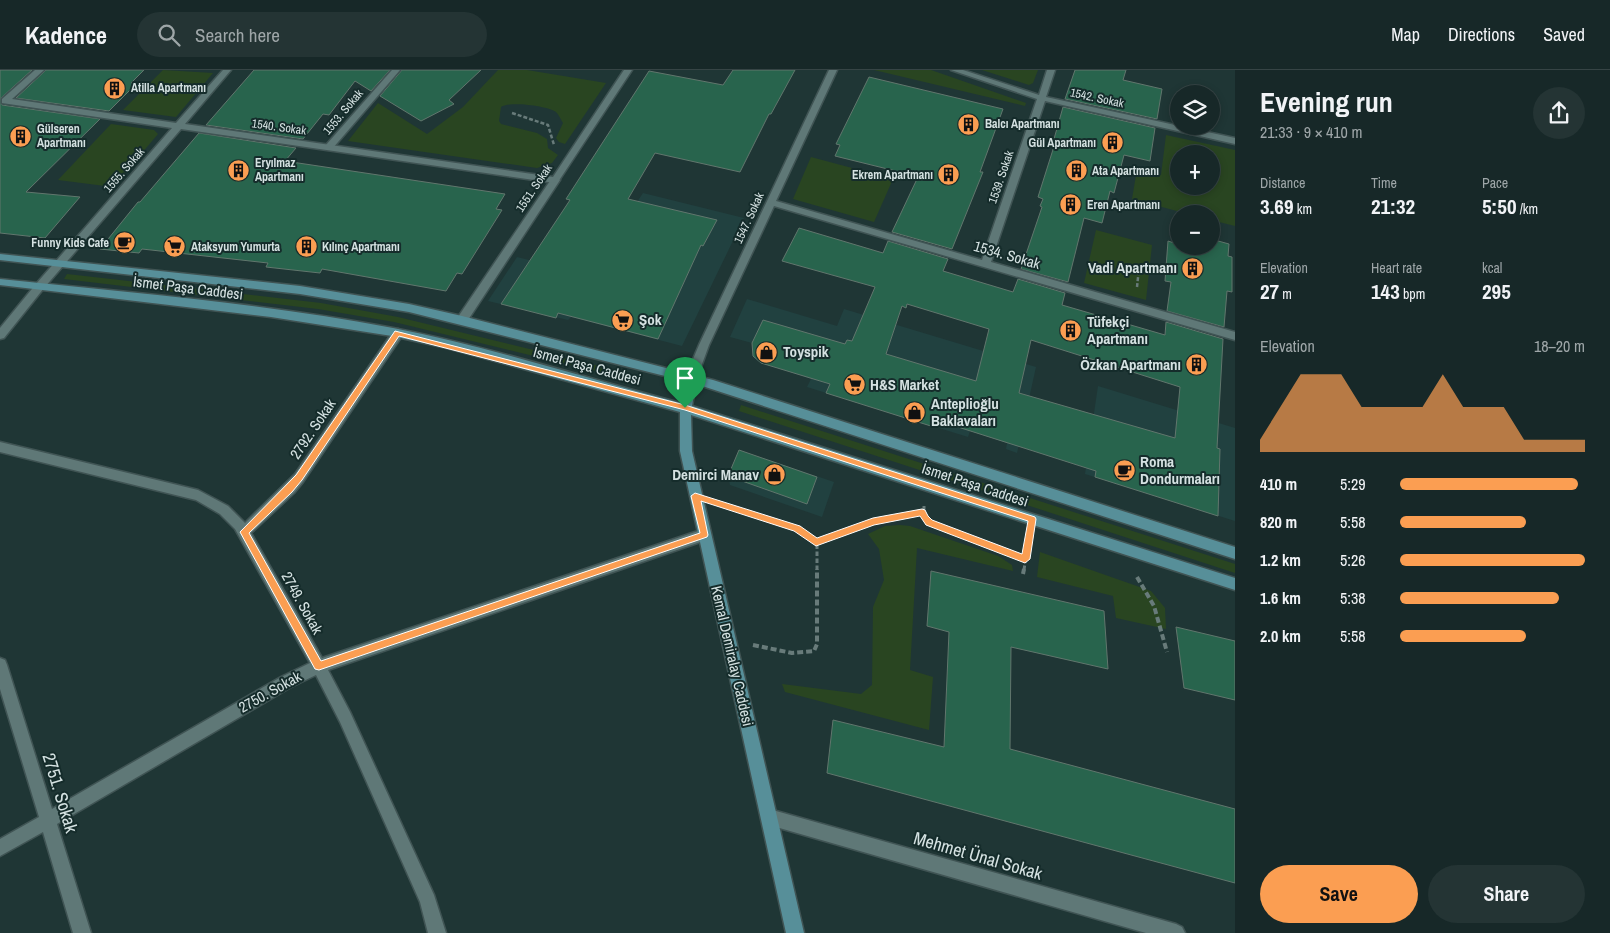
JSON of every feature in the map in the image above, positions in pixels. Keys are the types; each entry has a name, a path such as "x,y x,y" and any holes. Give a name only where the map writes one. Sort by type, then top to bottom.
{"main road":[{"name":"İsmet Paşa Caddesi","path":"0,257 352,297 462,320 691,378 1235,553"},
{"name":"İsmet Paşa Caddesi","path":"0,282 271,313 398,333 685,408 1235,584"},
{"name":"Kemal Demiralay Caddesi","path":"691,378 685,408 686,450 795,933"}],"street":[{"path":"2,101 40,70"},
{"name":"1555. Sokak","path":"40,286 228,70"},
{"name":"1553. Sokak","path":"330,147 396,70"},
{"name":"1551. Sokak","path":"462,320 628,70"},
{"name":"1547. Sokak","path":"691,378 704,345 833,70"},
{"name":"1542. Sokak","path":"956,70 993,84 1041,98 1235,141"},
{"name":"1539. Sokak","path":"985,264 1051,70"},
{"name":"1540. Sokak","path":"2,101 555,180"},
{"name":"1534. Sokak","path":"770,202 1235,336"},
{"path":"0,335 40,286"},
{"name":"2792. Sokak","path":"244,532 290,489 299,478 398,333"},
{"name":"2749. Sokak","path":"0,447 198,495 229,512 244,532 319,666 345,717 428,901 437,933"},
{"name":"2750. Sokak","path":"0,848 286,682 319,666 704,535"},
{"name":"2751. Sokak","path":"0,665 82,933"},
{"name":"Mehmet Ünal Sokak","path":"769,817 1176,933"}],"path":[{"path":"512,113 548,125 554,145 574,150"},
{"path":"927,485 922,512 924,518 929,523 1025,559"},
{"path":"695,496 797,529 816,542"},
{"path":"816,542 873,521 922,512"},
{"path":"1023,574 1032,519"},
{"path":"728,639 796,653 807,654 814,651 817,644 816,542"},
{"path":"1132,570 1154,606 1167,652"}],"shaded area":[{"path":"643,193 744,218 682,346 571,317 568,320 488,301 517,257 588,275"},
{"path":"747,299 837,326 844,309 1036,367 1017,453 1006,449 1007,443 970,431 968,437 807,387 811,379 761,363 753,356 752,343 730,337"},
{"path":"1098,386 1235,428 1235,521 1085,474"},
{"path":"739,450 834,482 822,517 730,485 728,476"}],"green space":[{"path":"163,70 213,73 176,117 123,110"},
{"path":"498,70 527,70 606,83 565,144 559,142 556,138 563,123 556,112 528,105 512,104 501,107 499,121 501,124 537,133 547,139 548,148 558,155 552,163 537,168 348,141 378,103 427,134 463,107"},
{"path":"874,70 931,70 1026,103 1025,106"},
{"path":"982,70 1038,70 1033,83 1029,85"},
{"path":"111,124 154,130 158,134 113,187 58,180"},
{"path":"1166,135 1212,145 1170,145 1170,195 1220,195 1220,147 1235,150 1235,226 1220,222 1220,205 1170,205 1170,209 1132,199 1137,169 1161,175"},
{"path":"811,157 893,179 874,222 793,199"},
{"path":"1096,230 1152,245 1146,300 1084,283"},
{"path":"67,274 321,303 398,317 611,369 608,374 394,322 318,309 64,279"},
{"path":"741,405 1235,564 1235,573 739,411"},
{"path":"885,526 910,526 998,556 1012,565 1013,571 917,548 910,670 933,677 929,730 785,692 782,684 861,694 872,685 873,607 884,580 879,549 868,534"},
{"path":"1040,552 1151,591 1165,608 1166,629 1116,618 1113,596 1037,577"}],"building":[{"path":"0,70 32,70 1,98 2,105 100,119 26,192 80,197 45,238 0,233"},
{"path":"46,70 144,70 131,83 137,83 109,111 16,98"},
{"path":"254,70 390,70 371,91 355,81 329,115 323,114 303,139 206,125"},
{"path":"402,70 481,70 449,100 454,104 421,121 380,96"},
{"path":"733,70 795,70 771,114 769,114 740,172 655,153 628,199 717,220 703,246 701,245 658,339 558,313 556,318 501,304 570,200 566,199 649,71 723,85"},
{"path":"1075,70 1126,70 1123,80 1162,89 1157,119 1065,99"},
{"path":"869,77 1003,109 980,172 983,172 952,249 892,232 917,179 915,178 916,176 835,156 840,145 836,144"},
{"path":"1063,107 1155,128 1150,161 1124,155 1114,193 1110,191 1102,223 1084,218 1068,282 1021,269 1042,207 1040,206 1043,199 1038,197 1056,140 1054,139"},
{"path":"199,133 296,148 285,161 505,194 496,209 502,210 462,274 457,273 446,291 322,269 320,273 266,267 268,263 142,249 139,253 100,249 138,202"},
{"path":"799,228 883,253 888,241 948,259 943,271 1013,292 1018,279 1065,293 1062,305 1165,335 1166,322 1223,339 1217,448 1220,449 1218,516 1095,477 1096,471 936,420 934,427 826,393 830,384 761,363 753,356 752,343 763,320 845,344 847,340 852,341 875,287 782,261","holes":["907,304 989,329 976,381 886,354 902,306 906,308","1031,340 1180,387 1175,438 1019,393"]},
{"name":"Vadi Apartmanı","path":"1168,241 1170,242 1170,255 1220,255 1220,242 1229,244 1228,256 1232,257 1232,292 1227,291 1224,327 1167,311 1171,282 1165,281"},
{"path":"739,450 817,477 807,504 728,476"},
{"path":"931,571 1104,611 1108,669 1011,647 1010,749 1235,809 1235,883 827,773 833,720 944,747 949,632 927,626"},
{"path":"1176,627 1235,641 1235,700 1184,688"}],"place":[{"name":"Atilla Apartmanı","path":"115,88"},
{"name":"Balcı Apartmanı","path":"969,124"},
{"name":"Gülseren Apartmanı","path":"21,136"},
{"name":"Gül Apartmanı","path":"1112,143"},
{"name":"Eryılmaz Apartmanı","path":"239,170"},
{"name":"Ata Apartmanı","path":"1076,171"},
{"name":"Ekrem Apartmanı","path":"949,175"},
{"name":"Eren Apartmanı","path":"1071,205"},
{"name":"Funny Kids Cafe","path":"125,243"},
{"name":"Ataksyum Yumurta","path":"175,247"},
{"name":"Kılınç Apartmanı","path":"306,247"},
{"name":"Vadi Apartmanı","path":"1193,268"},
{"name":"Şok","path":"623,320"},
{"name":"Tüfekçi Apartmanı","path":"1071,331"},
{"name":"Toyspik","path":"767,352"},
{"name":"Özkan Apartmanı","path":"1197,365"},
{"name":"H&S Market","path":"854,385"},
{"name":"Anteplioğlu Baklavaları","path":"915,413"},
{"name":"Roma Dondurmaları","path":"1124,471"},
{"name":"Demirci Manav","path":"775,475"}],"route":[{"path":"398,333 447,344 685,408 722,418 1032,519 1025,559 929,523 924,518 922,512 873,521 816,542 797,529 695,496 704,535 319,666 244,532 278,501 299,478 398,333"}]}
